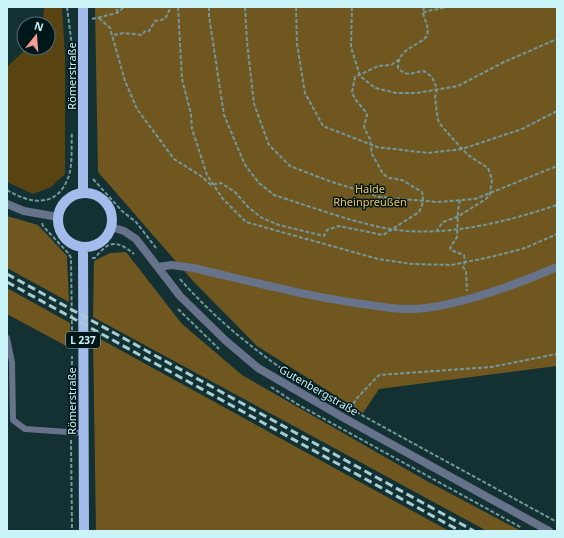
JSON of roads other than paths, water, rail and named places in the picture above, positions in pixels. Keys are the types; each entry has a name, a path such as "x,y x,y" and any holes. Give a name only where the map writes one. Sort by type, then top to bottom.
{"main road":[{"name":"Römerstraße","path":"83,7 83,192"},
{"path":"83,192 92,194 106,203 111,214 111,227 108,234 97,244 82,247 67,240 61,234 58,217 64,203 69,198 83,192"},
{"name":"Römerstraße","path":"82,247 84,531"}],"street":[{"path":"7,204 24,211 58,217"},
{"name":"Gutenbergstraße","path":"111,227 124,231 136,239 180,296 226,341 258,368 344,418 549,531"},
{"path":"158,267 168,266 193,268 326,299 389,307 426,308 469,298 531,278 557,267"}],"lane":[{"path":"7,338 12,362 13,420 25,429 83,433"}],"railway":[{"path":"7,274 474,531"},
{"path":"7,282 460,531"}],"park label":[{"name":"Halde Rheinpreußen","path":"370,194"}]}
